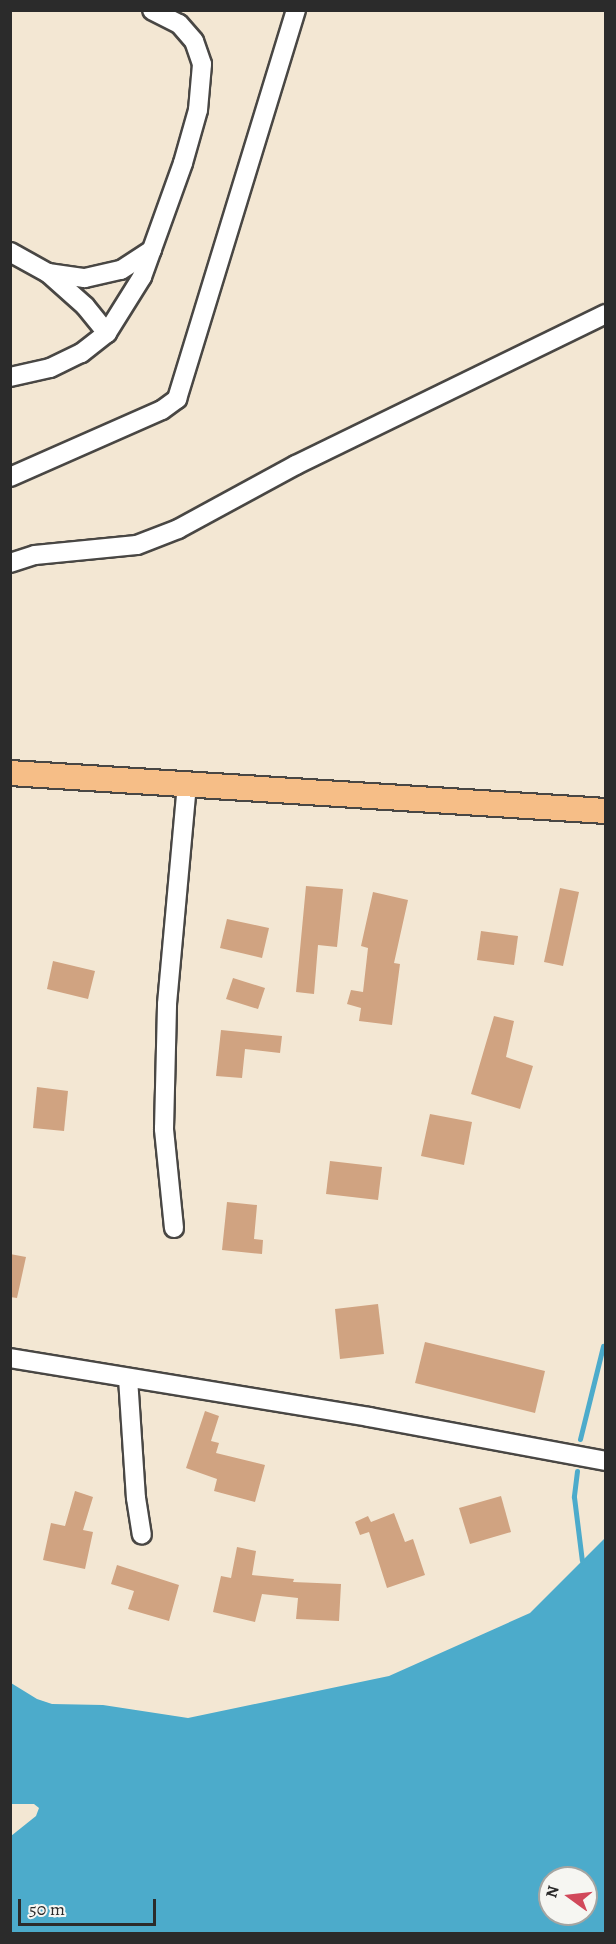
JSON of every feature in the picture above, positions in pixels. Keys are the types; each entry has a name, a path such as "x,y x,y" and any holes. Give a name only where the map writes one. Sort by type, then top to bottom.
{"main road":[{"path":"10,773 606,811"}],"street":[{"path":"10,377 50,368 81,353 106,333 142,277 183,163 198,110 202,64 194,41 179,24 152,10"},
{"path":"10,477 162,410 177,399 296,10"},
{"path":"48,273 85,278 121,270 152,250"},
{"path":"10,252 48,273 85,306 106,333"},
{"path":"10,563 35,555 137,545 178,529 296,465 606,314"},
{"path":"174,1228 164,1129 167,1004 188,786"},
{"path":"10,1358 369,1417 606,1461"},
{"path":"128,1378 136,1498 142,1534"}],"water":[{"path":"605,1538 605,1933 11,1933 11,1836 36,1816 39,1808 34,1804 11,1804 11,1683 37,1699 52,1704 103,1705 188,1718 389,1676 530,1613"}],"building":[{"path":"306,886 343,889 337,947 318,945 314,994 296,992"},
{"path":"560,888 579,892 563,966 544,962"},
{"path":"373,892 408,900 394,963 400,964 392,1025 359,1021 361,1008 347,1004 351,990 363,992 368,948 361,946"},
{"path":"227,919 269,928 262,958 220,948"},
{"path":"481,931 518,936 514,965 477,960"},
{"path":"53,961 95,971 88,999 47,989"},
{"path":"233,978 265,988 258,1009 226,999"},
{"path":"494,1016 514,1021 506,1057 533,1066 520,1109 471,1094"},
{"path":"221,1030 282,1036 280,1053 245,1049 242,1078 216,1076"},
{"path":"37,1087 68,1091 64,1131 33,1128"},
{"path":"430,1114 472,1122 464,1165 421,1156"},
{"path":"330,1161 382,1167 378,1200 326,1194"},
{"path":"227,1202 257,1205 254,1239 263,1240 262,1254 222,1250"},
{"path":"10,1254 26,1257 17,1298 10,1297"},
{"path":"378,1304 384,1354 340,1359 335,1309"},
{"path":"425,1342 545,1371 535,1413 415,1383"},
{"path":"205,1411 219,1416 211,1441 219,1443 216,1453 265,1465 255,1502 214,1491 217,1479 186,1468"},
{"path":"75,1491 93,1497 83,1530 93,1532 85,1569 43,1560 51,1523 65,1526"},
{"path":"501,1496 511,1532 470,1544 459,1508"},
{"path":"394,1513 405,1542 413,1539 425,1575 387,1588 369,1532 360,1535 355,1522 368,1516 371,1522"},
{"path":"237,1547 256,1551 252,1575 294,1579 293,1582 341,1584 339,1621 296,1619 298,1598 262,1594 255,1622 213,1612 221,1576 231,1578"},
{"path":"117,1565 179,1585 169,1621 128,1609 134,1591 111,1584"}],"waterway":[{"path":"580,1439 603,1346"},
{"path":"577,1471 574,1497 582,1561"}]}
